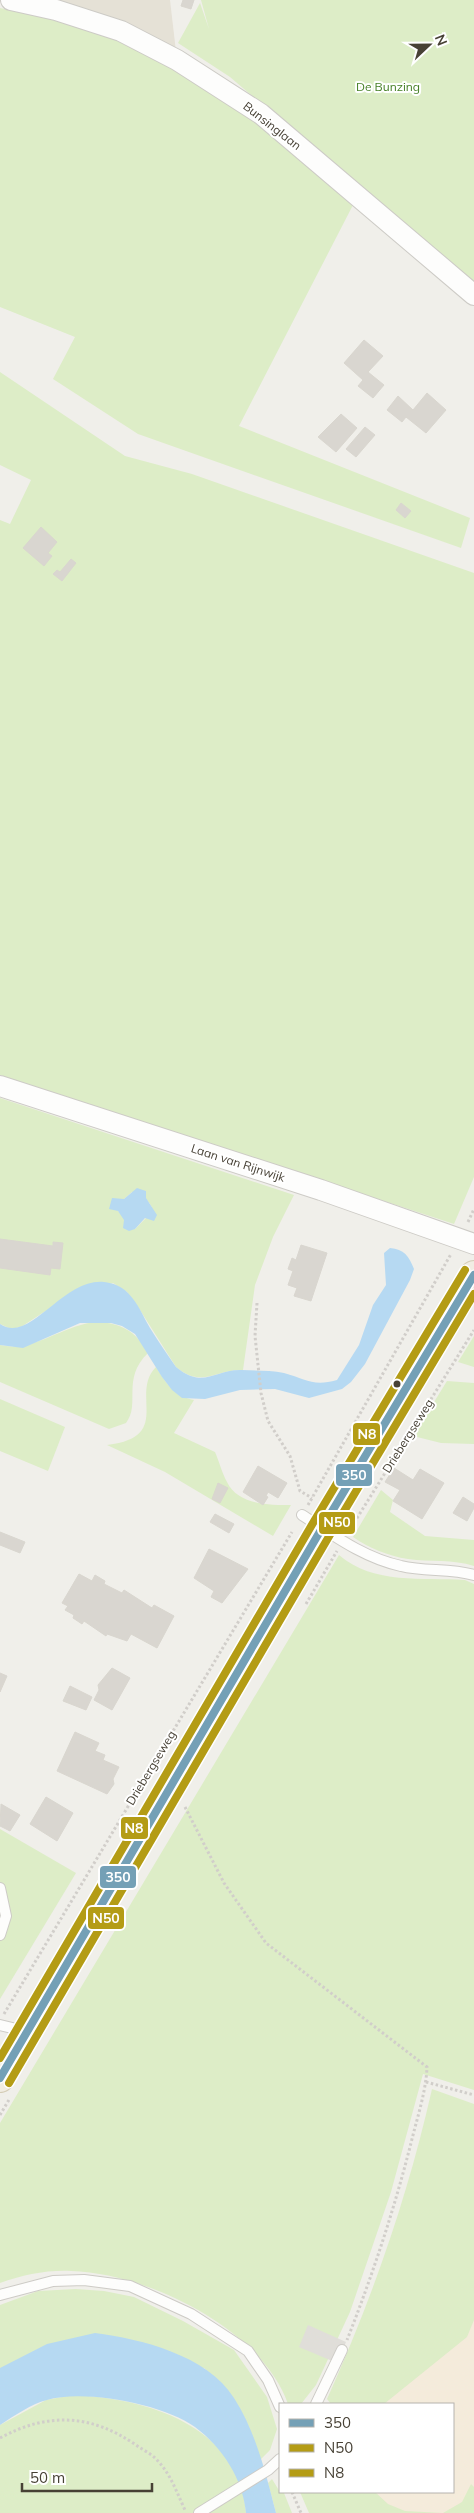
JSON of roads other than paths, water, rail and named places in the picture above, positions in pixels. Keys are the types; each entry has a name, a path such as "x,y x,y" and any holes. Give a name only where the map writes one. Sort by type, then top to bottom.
{"main road":[{"name":"Driebergseweg","path":"0,2078 322,1528 474,1275"}],"street":[{"name":"Bunsinglaan","path":"11,0 56,10 122,31 177,60 261,114 474,295"},
{"name":"Laan van Rijnwijk","path":"0,1086 468,1241"}],"lane":[{"path":"322,1528 377,1560 403,1567 460,1571 474,1575"},
{"path":"0,1888 6,1916 0,1935"},
{"path":"0,2025 28,2032"},
{"path":"0,2295 53,2281 84,2280 130,2286 192,2314 248,2351 268,2380 279,2404"},
{"path":"316,2403 342,2350"},
{"path":"199,2513 268,2470 279,2460"}],"water":[{"path":"137,1188 146,1191 146,1198 157,1215 154,1221 145,1218 135,1229 129,1231 123,1228 124,1220 118,1211 109,1209 112,1198 124,1199"},
{"path":"390,1248 405,1254 414,1269 365,1364 351,1382 342,1389 309,1398 275,1389 240,1390 205,1399 182,1398 172,1390 162,1377 135,1334 122,1326 111,1323 80,1323 23,1348 0,1345 0,1324 11,1328 23,1326 74,1290 89,1284 104,1282 120,1287 132,1297 176,1367 186,1374 202,1378 224,1372 242,1370 274,1371 304,1380 322,1383 329,1382 337,1380 359,1345 373,1305 386,1285 384,1253"},
{"path":"95,2333 132,2340 172,2352 190,2360 222,2383 242,2411 254,2439 276,2513 246,2513 241,2488 236,2476 214,2444 195,2427 181,2419 144,2405 102,2398 63,2397 35,2404 0,2425 0,2368 47,2344"}],"park label":[{"name":"De Bunzing","path":"388,87"}]}
